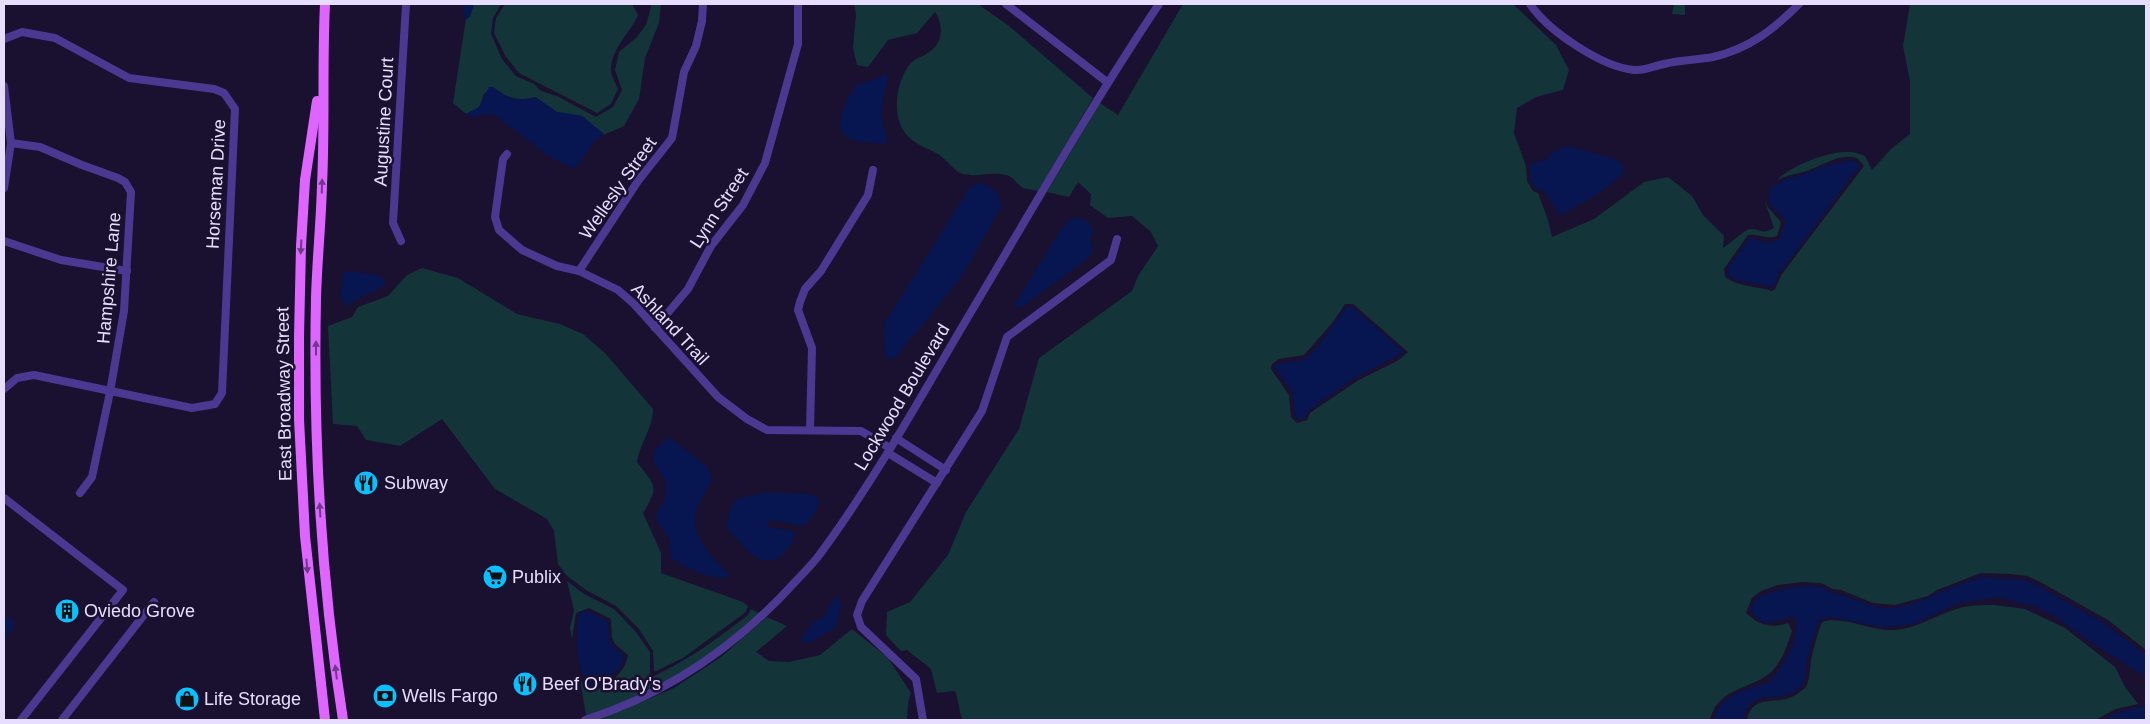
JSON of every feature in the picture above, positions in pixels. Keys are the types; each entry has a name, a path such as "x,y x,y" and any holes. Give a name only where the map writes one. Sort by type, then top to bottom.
{"main road":[{"name":"East Broadway Street","path":"325,4 322,68 322,184 316,343 317,439 322,535 331,632 343,720"},
{"name":"East Broadway Street","path":"322,68 305,180 299,294 299,419 305,536 325,720"},
{"path":"305,536 322,535"}],"street":[{"name":"Augustine Court","path":"401,240 393,223 406,4"},
{"name":"Wellesly Street","path":"579,271 633,189 672,138 684,72 696,46 702,21 703,4"},
{"name":"Lynn Street","path":"655,328 688,289 711,246 743,205 765,163 798,44 798,4"},
{"path":"1006,4 1107,82"},
{"name":"Lockwood Boulevard","path":"585,720 606,714 669,685 718,654 772,607 819,555 889,451 1107,82 1159,4"},
{"path":"1530,4 1563,38 1603,61 1635,70 1714,57 1750,44 1774,29 1799,4"},
{"name":"Horseman Drive","path":"4,39 22,32 55,38 129,78 214,90 224,94 234,109 222,393 215,404 192,408 34,375 17,378 4,389"},
{"path":"4,86 11,143 4,188"},
{"name":"Hampshire Lane","path":"11,143 40,147 125,182 132,192 124,311 110,392 92,477 80,493"},
{"name":"Ashland Trail","path":"507,154 503,159 494,216 499,230 522,250 557,266 579,271 618,290 634,304 718,397 747,419 767,430 861,431 937,484"},
{"path":"810,430 812,348 798,310 805,289 821,271 868,196 873,170"},
{"path":"924,720 916,679 861,627 857,615 862,601 982,411 1007,337 1111,260 1117,239"},
{"path":"4,240 61,260 127,271"},
{"path":"896,438 946,470"},
{"path":"4,498 123,590 21,720"},
{"path":"62,720 154,602"}],"green space":[{"path":"474,4 501,4 493,18 491,34 502,59 516,76 534,84 541,91 557,96 596,117 613,107 622,90 615,70 619,52 636,38 646,25 651,7 650,4 661,4 659,23 645,58 639,99 624,126 603,135 582,116 557,112 535,97 513,98 493,87 484,94 479,108 466,114 453,103 466,18 470,16"},
{"path":"505,4 632,4 638,15 614,55 611,72 618,89 611,104 597,113 519,73 506,57 494,33 496,18"},
{"path":"854,4 978,4 1009,26 1093,98 1038,191 1023,188 1011,177 1003,174 963,174 940,155 919,145 910,138 899,122 897,112 898,91 910,64 929,52 937,44 941,34 938,17 935,12 917,33 888,40 868,67 857,65 853,48 856,14"},
{"path":"1183,4 1513,4 1556,45 1569,70 1563,90 1536,97 1517,108 1514,133 1526,166 1527,181 1533,191 1538,193 1552,237 1594,219 1644,182 1668,177 1692,196 1703,215 1724,236 1723,248 1747,230 1764,231 1774,228 1765,200 1768,207 1781,223 1777,236 1748,235 1724,269 1725,277 1730,280 1742,285 1772,291 1775,289 1782,274 1864,166 1854,157 1846,157 1829,161 1807,171 1777,180 1800,165 1819,157 1838,153 1851,152 1865,156 1872,170 1891,149 1910,134 1910,81 1903,46 1910,4 2146,4 2146,650 2108,620 2027,576 1981,573 1937,590 1928,596 1895,605 1873,603 1821,583 1802,582 1778,585 1761,591 1752,598 1746,613 1751,617 1765,625 1771,626 1788,623 1792,631 1787,646 1774,669 1758,681 1738,689 1721,700 1714,709 1710,720 962,720 956,693 954,691 937,693 931,669 907,650 901,651 886,635 887,612 910,602 948,555 966,512 1019,429 1039,358 1132,291 1138,276 1158,246 1151,232 1132,216 1108,218 1090,205 1091,194 1078,182 1069,197 1047,192 1100,103 1118,115","holes":["1345,304 1353,304 1408,352 1399,360 1357,381 1310,413 1307,420 1297,423 1291,417 1289,395 1271,369 1272,364 1279,359 1304,355 1333,322"]},
{"path":"1674,4 1685,4 1685,15 1672,14"},
{"path":"422,268 458,278 517,314 560,324 583,334 605,353 653,409 651,423 637,462 653,486 652,497 643,513 661,553 661,573 743,602 748,606 746,612 683,658 654,672 653,651 639,629 616,606 586,590 567,576 558,564 554,531 547,519 495,489 442,419 400,446 366,440 357,426 333,424 328,326 352,317 358,307 388,296 407,275"},
{"path":"567,581 584,594 614,609 636,632 650,652 650,674 654,676 691,656 748,615 751,609 759,613 722,646 669,680 618,704 583,717 586,715 579,674 584,687 597,690 613,680 621,672 628,655 615,644 612,638 611,619 589,608 576,613 572,639 570,628 574,610"},
{"path":"1994,605 2025,609 2065,628 2115,667 2125,687 2138,704 2116,709 2095,720 1747,720 1754,706 1767,701 1790,698 1806,687 1813,650 1822,622 1830,620 1877,629 1895,630 1912,627 1964,607"},
{"path":"767,617 787,626 756,652 769,661 789,662 820,655 852,629 888,658 911,693 908,703 907,720 599,720 674,688 721,657"}],"shaded area":[{"path":"464,4 474,4 470,16 466,20 463,12"},
{"path":"885,74 888,76 883,98 882,115 887,143 870,143 847,137 842,131 840,123 842,113 855,86"},
{"path":"489,87 493,87 508,97 523,99 535,97 557,112 582,116 604,134 593,143 575,169 550,157 493,114 470,117 466,114 479,107"},
{"path":"1568,146 1615,159 1623,166 1624,172 1602,191 1560,215 1544,191 1535,188 1530,179 1530,165 1547,159 1554,151"},
{"path":"1852,160 1860,168 1853,174 1782,270 1778,272 1778,277 1772,287 1739,280 1729,275 1728,268 1750,238 1770,243 1780,239 1782,229 1786,223 1781,214 1770,205 1771,187 1786,179 1807,174 1822,167"},
{"path":"982,183 996,191 1002,205 962,276 898,356 894,359 885,357 884,324 971,186"},
{"path":"1075,218 1086,220 1093,229 1091,241 1093,251 1090,257 1020,308 1014,306 1059,232 1068,221"},
{"path":"349,271 377,275 384,279 385,283 377,290 346,305 341,295 341,287 343,274"},
{"path":"1346,307 1352,307 1404,352 1355,378 1307,411 1305,417 1299,420 1295,415 1293,393 1274,366 1305,359 1309,356"},
{"path":"671,438 707,467 712,480 697,509 696,528 699,538 710,555 731,577 707,576 671,559 669,539 655,517 666,494 665,482 653,462 658,447"},
{"path":"760,494 810,494 819,499 814,514 803,526 771,520 767,522 768,527 790,530 795,533 788,549 774,560 762,560 753,555 727,528 731,508 741,498"},
{"path":"1981,577 2026,580 2105,624 2146,655 2146,677 2086,639 2056,617 2037,607 1999,597 1959,603 1913,624 1880,627 1833,617 1820,619 1809,650 1804,680 1800,687 1787,695 1764,698 1751,703 1746,710 1743,720 1714,720 1717,711 1728,699 1744,690 1769,683 1790,652 1796,634 1795,617 1765,622 1756,617 1752,609 1753,604 1763,595 1788,588 1814,586 1875,607 1889,609 1907,606"},
{"path":"838,596 841,606 835,628 809,643 802,642 801,638 813,623 824,617 831,602"},
{"path":"587,611 608,622 610,642 624,656 620,668 597,686 587,685 577,650 579,614"},
{"path":"4,617 9,619 14,617 13,628 4,642"},
{"path":"2146,705 2146,720 2102,720 2117,713"}],"place":[{"name":"Subway","path":"366,483"},
{"name":"Publix","path":"495,577"},
{"name":"Oviedo Grove","path":"67,611"},
{"name":"Beef O'Brady's","path":"525,684"},
{"name":"Wells Fargo","path":"385,696"},
{"name":"Life Storage","path":"187,699"}]}
